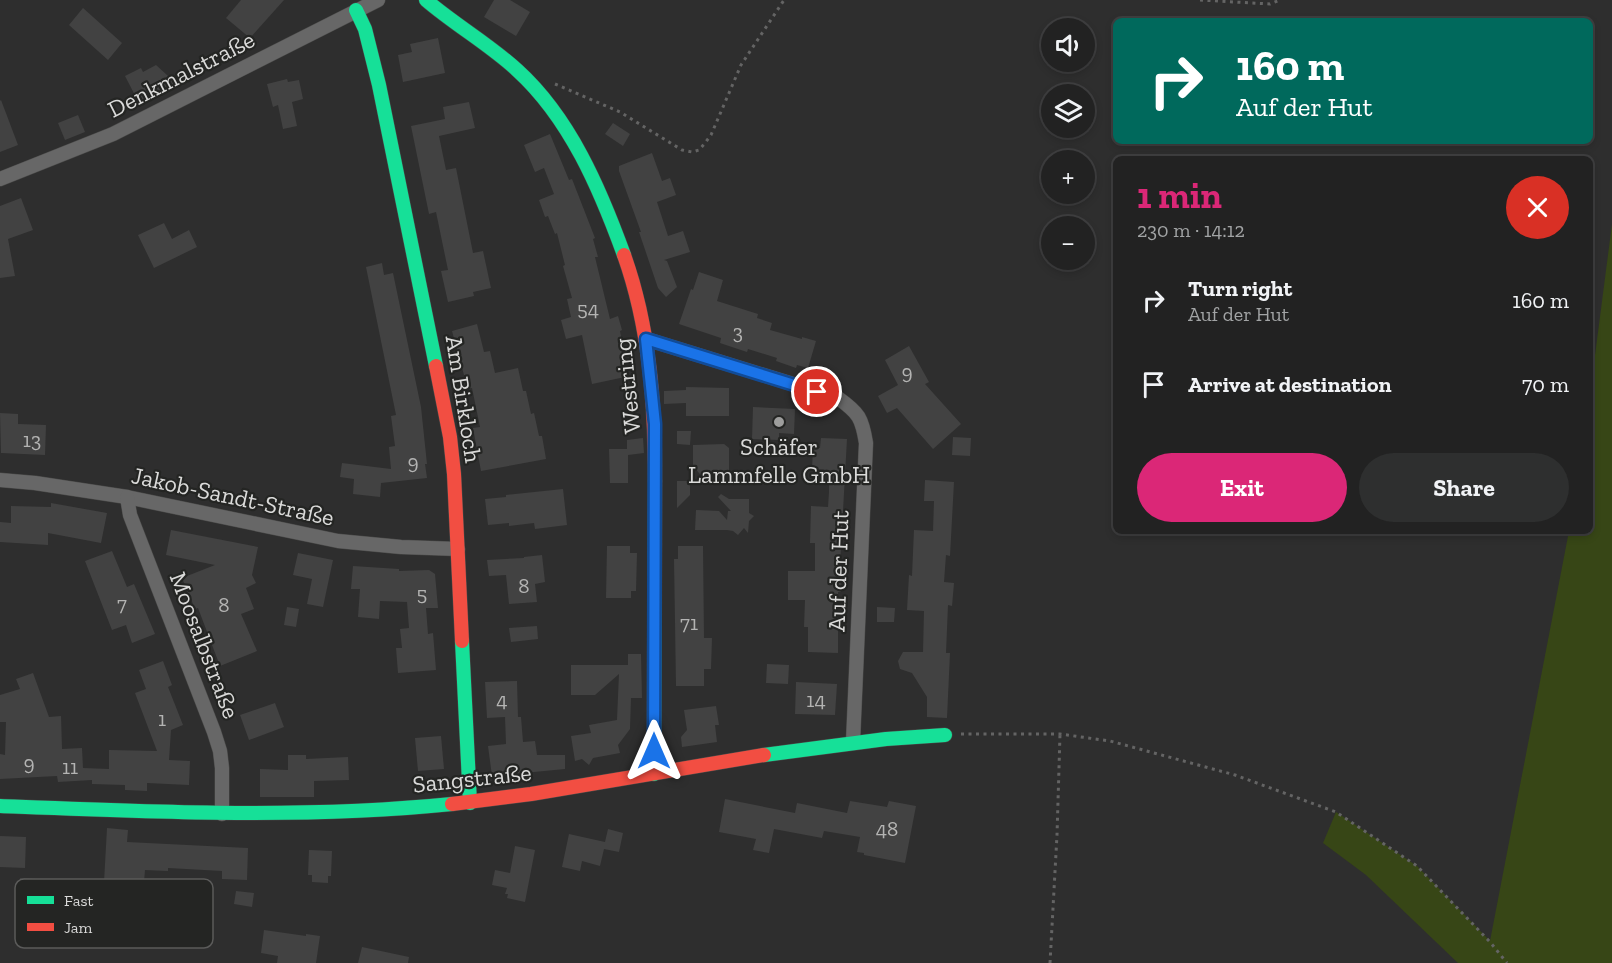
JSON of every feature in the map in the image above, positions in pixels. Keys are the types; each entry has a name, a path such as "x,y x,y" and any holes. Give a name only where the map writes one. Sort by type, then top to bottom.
{"street":[{"name":"Denkmalstraße","path":"0,179 113,134 378,0"},
{"name":"Westring","path":"426,0 436,10 500,55 536,88 566,130 602,197 633,285 646,339 655,424 654,774"},
{"name":"Am Birkloch","path":"356,10 365,29 379,85 444,400 454,474 470,803"},
{"name":"Auf der Hut","path":"646,339 838,398 855,410 863,423 866,443 853,742"},
{"name":"Jakob-Sandt-Straße","path":"0,480 127,497 338,541 458,549"},
{"name":"Moosalbstraße","path":"127,497 130,516 220,751 222,814"},
{"name":"Sangstraße","path":"0,806 222,814 310,814 470,803 853,742 945,735"}],"path":[{"path":"536,88 555,84 620,112 682,150 692,152 699,150 711,135 741,65 784,0"},
{"path":"1200,0 1270,4 1280,0"},
{"path":"1050,963 1057,835 1059,734"},
{"path":"945,735 1059,734 1110,741 1235,775 1336,812 1417,866 1490,942 1507,963"}],"green space":[{"path":"1612,224 1612,963 1458,963 1366,875 1323,843 1336,812 1417,866 1490,941 1568,534 1593,534 1593,371"}],"building":[{"path":"241,0 284,0 250,38 226,18"},
{"path":"494,0 510,0 530,12 516,36 484,17"},
{"path":"83,8 122,43 108,60 69,25"},
{"path":"438,38 445,73 403,82 398,55 412,52 410,44"},
{"path":"156,65 179,86 140,105 125,76 141,68 143,72"},
{"path":"287,79 288,82 299,80 303,99 292,102 297,126 283,129 278,105 273,107 267,84"},
{"path":"0,101 18,145 0,152"},
{"path":"469,102 475,128 439,136 446,170 456,168 473,253 483,251 491,288 473,292 474,296 448,302 441,271 448,270 436,212 429,214 411,126 445,119 443,107"},
{"path":"78,115 85,132 65,140 58,123"},
{"path":"613,123 630,134 623,146 605,134"},
{"path":"550,134 569,180 572,179 595,238 593,239 598,257 595,257 610,319 618,316 622,330 620,331 625,357 621,358 625,377 592,384 582,335 566,339 561,320 571,317 567,299 572,298 557,233 555,234 548,216 545,217 539,200 554,194 544,168 535,172 524,145"},
{"path":"652,153 662,181 670,178 676,195 657,202 668,236 683,231 690,252 664,260 667,261 677,287 666,297 658,288 619,171 619,166"},
{"path":"21,198 33,230 8,239 15,276 0,278 0,206"},
{"path":"164,223 172,239 189,230 197,247 154,268 138,235"},
{"path":"382,263 384,275 393,273 421,407 427,478 381,483 380,497 353,494 354,479 340,477 342,463 391,469 389,447 395,446 391,416 396,415 366,267"},
{"path":"699,272 723,280 717,301 758,314 757,318 772,323 770,330 816,341 808,368 797,365 796,368 776,361 777,358 748,349 747,352 720,343 721,338 679,324"},
{"path":"477,324 484,352 490,351 495,373 518,368 531,414 534,413 539,436 542,436 546,459 481,471 473,428 480,427 472,388 465,389 464,375 452,331"},
{"path":"909,346 929,382 925,384 961,424 933,449 897,408 887,413 878,396 898,385 885,360"},
{"path":"686,387 729,388 729,416 686,416 686,403 664,404 664,391 686,390"},
{"name":"Schäfer Lammfelle GmbH","path":"753,407 795,409 794,434 779,433 779,440 752,439"},
{"path":"0,413 18,414 18,424 46,425 45,455 1,453"},
{"path":"677,431 691,431 690,445 677,444"},
{"path":"953,437 971,438 970,456 952,455"},
{"path":"643,438 644,453 628,455 628,483 610,483 609,449 627,449 627,440"},
{"path":"821,438 847,439 840,565 841,592 838,592 838,653 808,652 808,627 804,627 805,600 788,600 788,571 815,571 815,543 810,543 811,506 828,507 829,492 829,470 812,469 813,448 820,448"},
{"path":"724,444 729,448 729,470 711,473 705,480 693,466 693,445"},
{"path":"925,480 954,482 950,556 946,555 944,582 954,583 952,606 948,605 946,653 950,653 947,718 927,717 927,697 912,673 900,669 898,661 903,652 923,652 924,611 907,610 909,575 912,576 914,530 933,531 934,501 924,501"},
{"path":"677,481 690,481 690,495 677,508"},
{"path":"563,489 567,525 535,529 534,523 509,526 509,523 488,525 485,499"},
{"path":"721,494 729,499 749,499 749,513 754,516 749,521 748,533 744,528 738,535 727,530 695,530 696,510 719,511 727,520 728,511 731,511 718,497"},
{"path":"51,503 107,513 101,543 48,533 48,545 0,542 0,522 11,523 11,506 51,507"},
{"path":"171,530 258,547 252,575 256,583 246,588 254,609 241,614 257,651 220,666 198,608 195,609 182,578 215,565 166,555"},
{"path":"607,546 630,546 630,553 637,553 636,591 631,591 631,598 606,598"},
{"path":"678,546 703,546 704,638 712,638 711,669 704,669 704,686 676,686 674,559 678,559"},
{"path":"112,551 127,587 134,584 155,634 132,643 126,625 112,630 85,561"},
{"path":"298,553 333,560 323,607 307,604 312,579 293,575"},
{"path":"542,555 545,582 535,584 537,602 509,604 506,575 489,576 487,560"},
{"path":"353,566 399,569 399,571 429,570 435,574 438,608 426,608 428,634 433,633 436,670 398,673 396,648 402,648 400,629 409,628 407,602 380,601 379,619 358,617 360,589 351,589"},
{"path":"287,607 299,609 296,627 284,625"},
{"path":"877,607 895,608 894,622 877,622"},
{"path":"537,626 538,639 511,642 509,628"},
{"path":"628,654 641,654 642,698 631,698 630,729 618,745 620,753 593,758 589,765 582,759 575,761 571,736 591,733 589,725 617,720 619,674 595,695 571,695 571,665 628,665"},
{"path":"163,661 172,685 168,687 183,725 171,730 169,760 190,761 189,785 147,783 147,791 125,790 125,785 92,784 92,780 58,782 57,776 0,779 0,754 5,755 6,722 0,722 0,695 20,689 16,679 33,673 49,717 61,716 62,749 82,748 83,768 109,769 109,750 157,751 135,693 146,689 139,670"},
{"path":"767,664 789,665 788,684 766,683"},
{"path":"517,681 518,717 521,717 523,742 535,741 537,755 565,755 565,769 492,776 488,746 506,744 505,717 487,718 485,682"},
{"path":"796,682 837,684 835,715 795,714"},
{"path":"275,703 284,727 249,740 240,715"},
{"path":"716,706 719,725 715,725 717,742 682,747 681,737 687,730 684,710"},
{"path":"441,736 444,769 418,771 415,738"},
{"path":"288,755 306,755 306,759 348,757 349,780 314,781 314,797 260,797 260,769 288,770"},
{"path":"725,799 795,813 797,803 847,813 850,801 887,807 889,801 916,806 905,863 857,852 860,837 824,831 822,838 774,829 769,853 753,850 756,839 719,832"},
{"path":"107,828 128,830 127,842 248,848 247,880 222,879 222,871 168,868 168,871 145,870 144,879 104,879"},
{"path":"608,829 623,833 619,852 604,849 600,866 582,861 580,871 562,867 569,834 605,842"},
{"path":"0,836 26,837 25,868 0,867"},
{"path":"515,846 535,850 525,902 507,898 508,894 505,894 507,888 492,885 495,870 510,873"},
{"path":"309,850 332,851 331,876 328,876 328,883 312,882 312,875 308,875"},
{"path":"236,891 254,893 252,907 234,904"},
{"path":"264,930 320,936 316,963 277,963 278,956 261,953"},
{"path":"362,947 409,957 408,963 358,963"}],"traffic: fast":[{"path":"426,0 517,70 553,110 568,132 594,180 624,255"},
{"path":"356,10 365,29 379,85 436,366"},
{"path":"654,774 655,481"},
{"path":"462,641 470,803"},
{"path":"764,755 886,739 945,735"},
{"path":"0,806 283,813 396,809 452,804"}],"traffic: jam":[{"path":"624,255 640,310 649,366 654,423 655,481"},
{"path":"436,366 450,437 454,474 462,641"},
{"path":"452,804 531,794 764,755"}],"place":[{"name":"Schäfer Lammfelle GmbH","path":"779,422"}],"route":[{"path":"654,751 655,424 646,339 817,392"}]}
